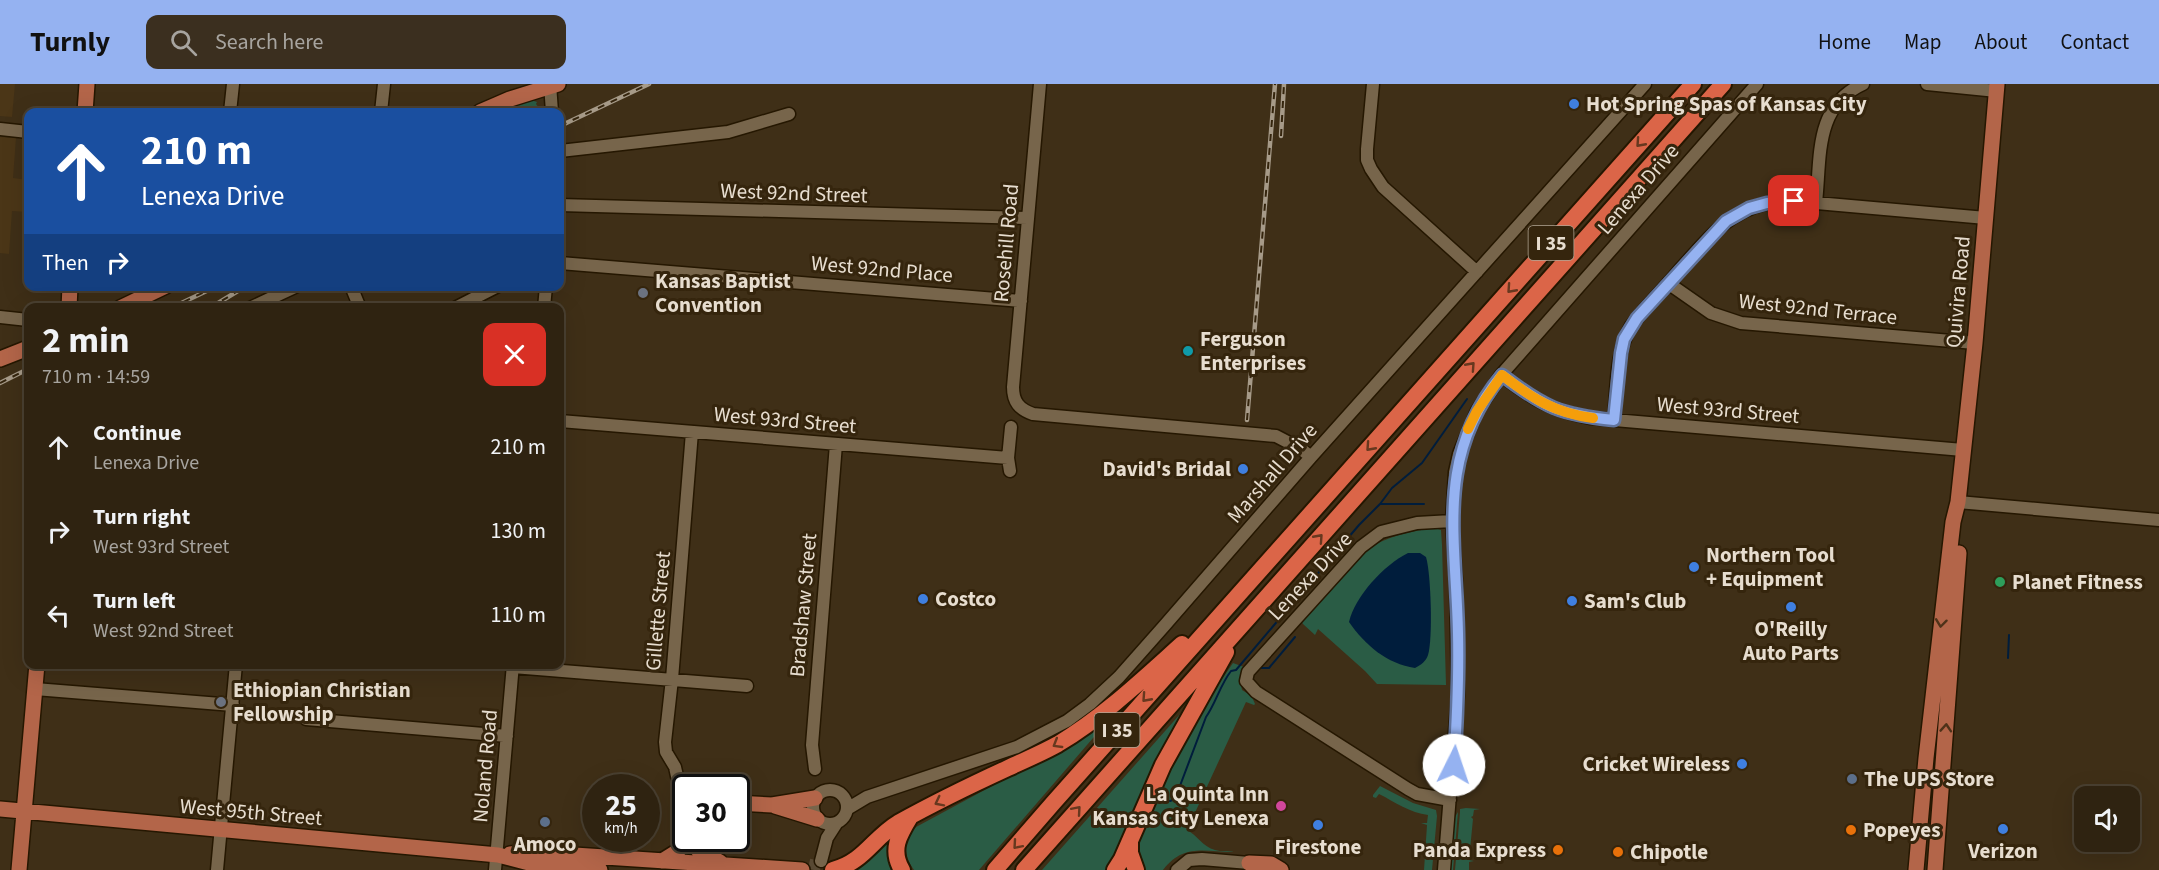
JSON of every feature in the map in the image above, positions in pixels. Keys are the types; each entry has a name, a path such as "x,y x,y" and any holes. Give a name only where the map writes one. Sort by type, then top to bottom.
{"highway":[{"name":"I 35","path":"995,870 1693,84"},
{"name":"I 35","path":"1024,870 1723,84"},
{"path":"824,864 851,864 867,851 886,830 910,816 1042,753 1084,728 1130,691 1240,592"},
{"path":"1115,870 1163,765 1238,629"},
{"path":"902,870 897,860 896,844 910,816"},
{"path":"1130,841 1130,853 1136,870"}],"main road":[{"path":"85,108 87,84"},
{"path":"489,108 553,85"},
{"name":"Quivira Road","path":"1936,865 1953,522 1958,502 1976,343 1997,87"},
{"path":"130,303 156,291"},
{"path":"0,359 24,350"},
{"name":"Quivira Road","path":"1917,864 1926,758 1945,649"},
{"path":"19,870 37,669"},
{"path":"1926,758 1943,756"},
{"path":"750,804 772,805 815,798"},
{"path":"772,805 818,821"},
{"name":"West 95th Street","path":"0,809 496,862 600,870"},
{"name":"West 95th Street","path":"496,862 529,852 802,870"},
{"path":"662,861 676,852"},
{"path":"702,852 728,866"},
{"path":"1249,863 1265,870"},
{"path":"1249,863 1271,864 1281,870"},
{"path":"1917,864 1936,865"}],"street":[{"path":"230,108 232,84"},
{"path":"381,108 384,84"},
{"name":"Rosehill Road","path":"1040,84 1013,387 1013,397 1017,405 1033,414 1276,436 1311,457"},
{"path":"1373,84 1367,149 1367,160 1371,169 1383,187 1477,272"},
{"name":"Marshall Drive","path":"847,809 867,797 1017,747 1067,721 1090,704 1119,677 1311,457 1645,84"},
{"name":"Lenexa Drive","path":"1450,800 1417,794 1408,789 1256,692 1246,681 1248,672 1361,547 1381,532 1417,523 1452,521 1455,472 1462,446 1477,411 1502,375 1757,84"},
{"path":"1816,203 1823,130 1828,116 1845,94 1863,84"},
{"path":"1927,84 1997,87"},
{"path":"552,108 553,85"},
{"path":"564,151 728,132 789,114"},
{"path":"0,129 24,132"},
{"path":"1614,420 1624,339 1637,318 1719,227 1741,212 1774,202 1816,203 1986,218"},
{"name":"West 92nd Street","path":"564,204 1028,218"},
{"name":"West 92nd Place","path":"564,263 1021,301"},
{"name":"West 92nd Terrace","path":"1668,283 1711,313 1741,322 1976,343"},
{"path":"261,303 286,291"},
{"path":"476,303 492,291"},
{"path":"0,317 24,320"},
{"name":"West 93rd Street","path":"1502,375 1532,398 1550,408 1570,414 1614,420 1963,450"},
{"name":"West 93rd Street","path":"564,421 1008,458"},
{"path":"1011,427 1008,458 1011,471"},
{"name":"Gillette Street","path":"677,774 666,752 665,742 692,432"},
{"name":"Bradshaw Street","path":"815,769 812,745 836,444"},
{"path":"1958,502 2159,520"},
{"path":"1444,870 1458,694 1452,521"},
{"path":"217,870 236,669"},
{"name":"Noland Road","path":"496,862 513,669"},
{"path":"550,669 747,686"},
{"path":"35,689 233,705"},
{"path":"306,719 507,736"},
{"path":"829,790 840,793 847,809 844,818 836,824 827,838 824,864 818,821 812,809 815,798 829,790"},
{"name":"Marshall Drive","path":"840,793 867,797"},
{"path":"818,821 825,824 836,824"},
{"path":"1177,870 1189,860 1249,863"}],"shaded area":[{"path":"0,84 15,84 12,117 0,116"},
{"path":"0,137 16,138 13,178 24,179 24,212 12,211 9,254 0,253"}],"green space":[{"path":"523,101 537,102 539,108 505,108"},
{"path":"1435,528 1441,530 1446,685 1377,684 1318,629 1315,635 1300,619 1365,551 1399,535"},
{"path":"1233,663 1244,667 1240,680 1242,690 1252,697 1255,704 1246,702 1187,830 1217,851 1234,852 1187,852 1171,861 1163,870 1143,870 1136,848 1155,795 1213,692"},
{"path":"1181,713 1184,715 1109,870 1042,870"},
{"path":"1103,720 1106,723 979,870 914,870 908,859 906,848 916,827 1053,753"},
{"path":"1380,786 1413,803 1436,810 1432,870 1424,870 1427,825 1421,823 1427,823 1428,815 1409,810 1379,794 1376,798 1373,797"},
{"path":"1460,809 1480,809 1474,810 1471,817 1473,819 1469,860 1474,861 1469,862 1469,870 1455,870"},
{"path":"1458,812 1453,870 1450,870 1455,817"},
{"path":"891,837 894,870 853,870"}],"water":[{"path":"1408,553 1420,553 1426,557 1430,591 1430,647 1426,659 1415,668 1386,658 1370,646 1349,622 1357,602 1372,582 1380,573"}],"waterway":[{"path":"1380,504 1392,488 1422,463 1467,399"},
{"path":"1170,801 1175,799 1206,717 1231,671 1236,670 1359,525 1380,504 1424,504"},
{"path":"2008,658 2009,635"},
{"path":"1261,668 1269,668 1295,637"}],"tunnel":[{"path":"814,870 816,860"}],"railway":[{"path":"564,124 649,84"},
{"path":"1247,420 1275,84"},
{"path":"1281,136 1284,84"},
{"path":"181,303 207,291"},
{"path":"218,303 238,291"},
{"path":"0,383 24,371"}],"slow traffic":[{"path":"1468,429 1491,387 1502,375 1532,398 1550,408 1593,418"}],"place":[{"name":"Hot Spring Spas of Kansas City","path":"1574,104"},
{"name":"Kansas Baptist Convention","path":"643,293"},
{"name":"Ferguson Enterprises","path":"1188,351"},
{"name":"David's Bridal","path":"1243,469"},
{"name":"Northern Tool + Equipment","path":"1694,567"},
{"name":"Planet Fitness","path":"2000,582"},
{"name":"Costco","path":"923,599"},
{"name":"Sam's Club","path":"1572,601"},
{"name":"O'Reilly Auto Parts","path":"1791,607"},
{"name":"Ethiopian Christian Fellowship","path":"221,702"},
{"name":"Cricket Wireless","path":"1742,764"},
{"name":"The UPS Store","path":"1852,779"},
{"name":"La Quinta Inn Kansas City Lenexa","path":"1281,806"},
{"name":"Amoco","path":"545,822"},
{"name":"Firestone","path":"1318,825"},
{"name":"Verizon","path":"2003,829"},
{"name":"Popeyes","path":"1851,830"},
{"name":"Panda Express","path":"1558,850"},
{"name":"Chipotle","path":"1618,852"}],"route":[{"path":"1454,765 1458,694 1458,634 1452,521 1455,472 1468,430 1491,387 1502,375 1532,398 1550,408 1591,418 1614,420 1624,339 1637,318 1726,221 1749,208 1767,203 1794,201"}]}
